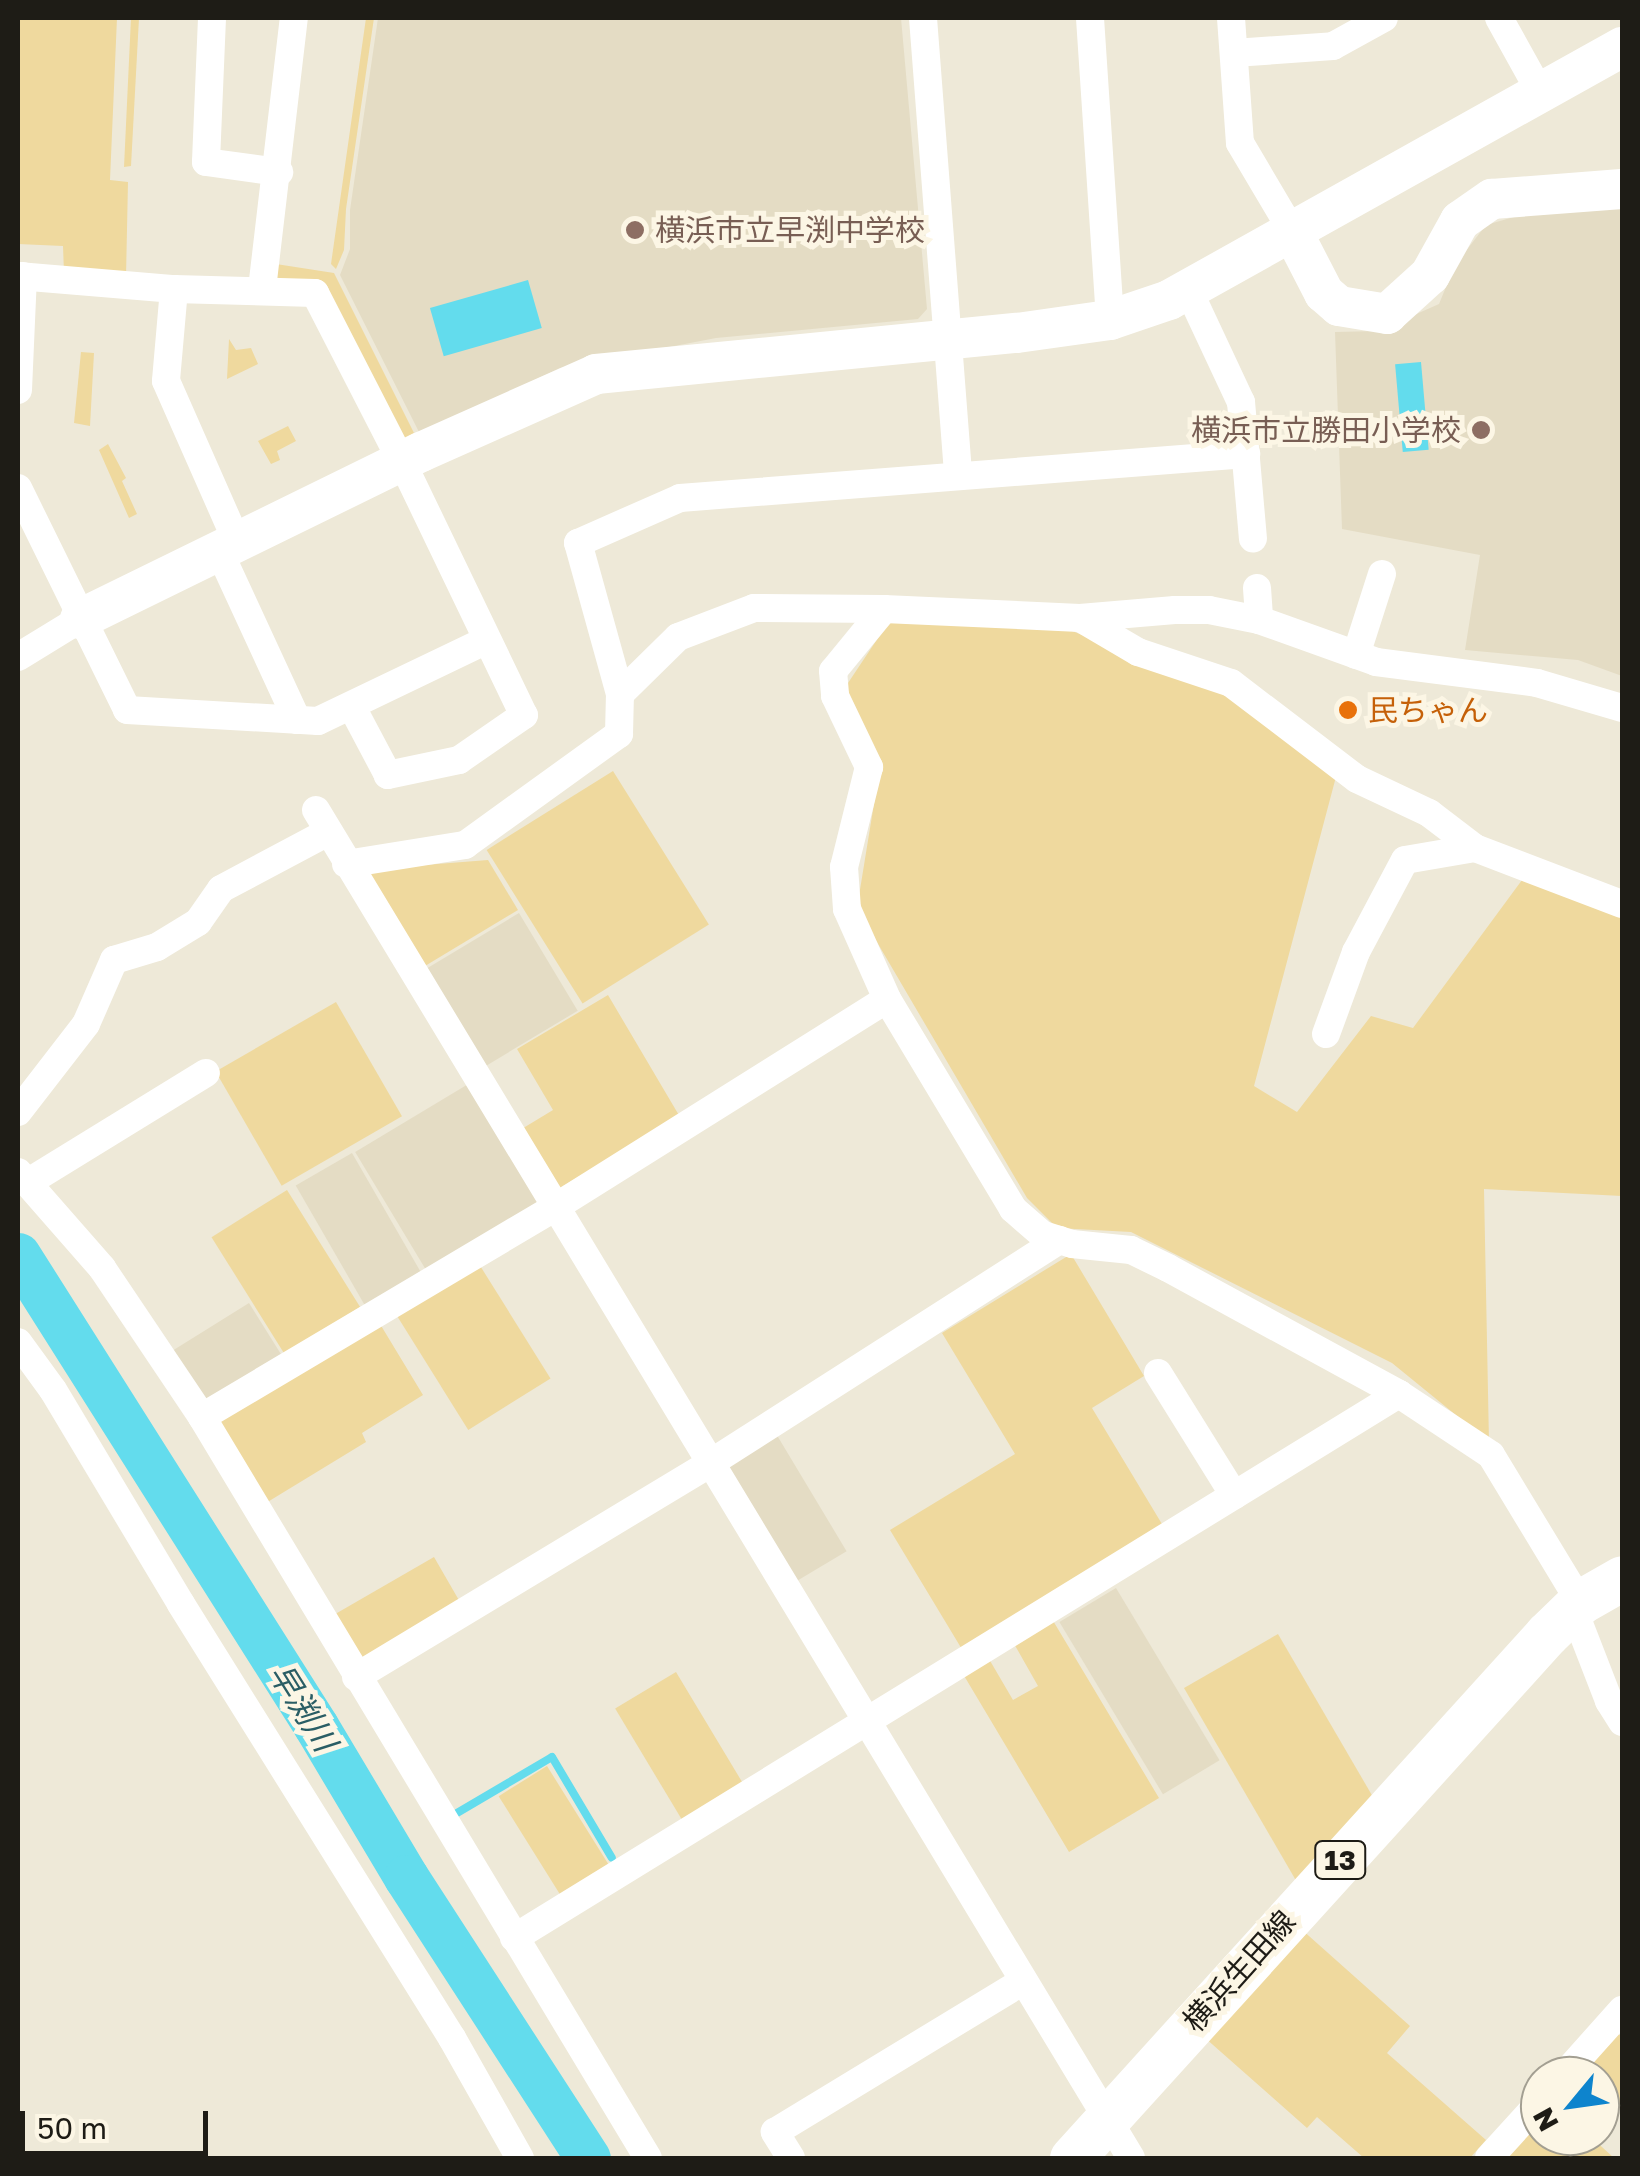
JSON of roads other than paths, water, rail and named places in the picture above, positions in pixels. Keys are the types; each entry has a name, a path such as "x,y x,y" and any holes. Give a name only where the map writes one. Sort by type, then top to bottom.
{"main road":[{"name":"横浜生田線","path":"1072,2158 1577,1605 1622,1578"}],"street":[{"path":"212,18 206,162 279,172"},
{"path":"262,289 279,172 294,18"},
{"path":"923,18 958,475"},
{"path":"1090,18 1110,320"},
{"path":"1231,18 1240,143 1324,293 1339,306 1386,314 1430,274 1460,221 1492,198 1622,189"},
{"path":"1234,53 1333,46 1384,18"},
{"path":"1499,18 1540,92"},
{"path":"18,657 80,619 402,462 596,374 1110,320 1188,289 1622,47"},
{"path":"18,390 20,276 174,289 314,293 402,462 524,715 459,760 388,775 352,707"},
{"path":"174,289 166,381 296,720"},
{"path":"1188,289 1241,402 1253,538"},
{"path":"346,864 465,844 619,734 620,694 578,543 680,498 1246,454"},
{"path":"18,488 126,710 318,721 487,640"},
{"path":"1356,654 1382,574"},
{"path":"1257,588 1259,620"},
{"path":"620,694 678,637 754,608 884,608 1080,618 1175,610 1259,620 1376,662 1537,683 1622,708"},
{"path":"884,608 834,671 835,696 869,766 844,866 847,910 888,999 1013,1208 1043,1235 1131,1250 1399,1394 1491,1456 1577,1605 1609,1701 1622,1722"},
{"path":"1080,618 1138,652 1231,682 1357,779 1429,813 1476,848 1622,904"},
{"path":"18,1112 86,1024 114,960 171,938 198,922 220,889 322,821 1131,2158"},
{"path":"1326,1034 1356,952 1404,860 1476,848"},
{"path":"202,1417 554,1208 888,999"},
{"path":"206,1073 22,1178 102,1268 202,1417 648,2158"},
{"path":"356,1677 708,1464 1059,1240"},
{"path":"18,1342 54,1390 181,1604 452,2038 520,2158"},
{"path":"1158,1372 1234,1495"},
{"path":"514,1938 1399,1394"},
{"path":"791,2158 776,2132 1022,1982"},
{"path":"1581,2056 1622,2010"},
{"path":"1489,2158 1520,2124"}],"water":[{"path":"528,280 542,328 444,356 430,308"},
{"path":"1421,362 1429,450 1403,452 1395,364"}],"waterway":[{"name":"早渕川","path":"18,1255 316,1726 406,1877 588,2158"},
{"path":"457,1813 552,1757 612,1858"}],"place":[{"name":"横浜市立早渕中学校","path":"635,230"},
{"name":"横浜市立勝田小学校","path":"1481,430"},
{"name":"民ちゃん","path":"1348,710"}]}
